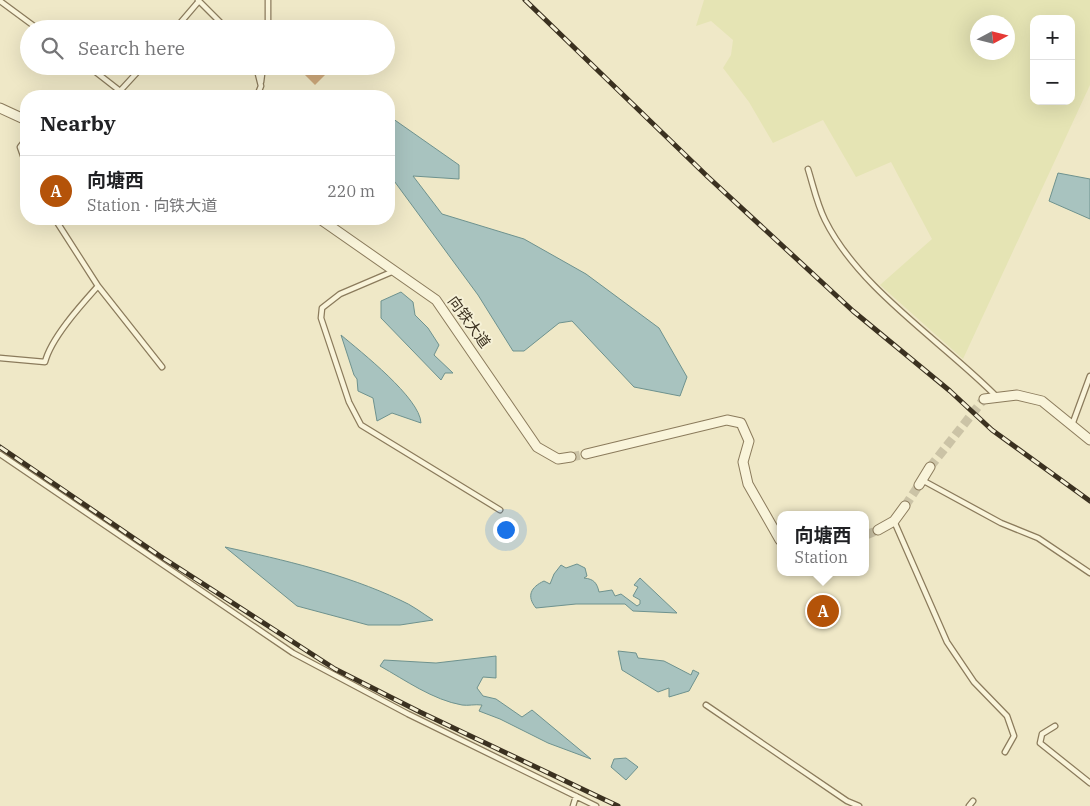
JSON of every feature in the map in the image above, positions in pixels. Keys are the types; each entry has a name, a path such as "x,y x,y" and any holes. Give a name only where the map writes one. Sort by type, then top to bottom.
{"street":[{"path":"0,108 20,117"},
{"name":"向铁大道","path":"329,225 436,300 537,447 558,459 571,457"},
{"path":"984,399 1017,395 1042,401 1090,440"},
{"path":"586,454 727,420 741,423 749,441 743,462 748,484 777,535"},
{"path":"920,483 930,466"},
{"path":"878,530 894,521 905,506"}],"lane":[{"path":"182,20 198,0 218,20"},
{"path":"268,0 268,20"},
{"path":"0,1 26,20"},
{"path":"100,75 119,90"},
{"path":"121,90 135,75"},
{"path":"258,75 261,86"},
{"path":"259,90 262,75"},
{"path":"808,169 824,220 847,254 887,299 998,398"},
{"path":"59,225 98,286 162,367"},
{"path":"394,271 340,294 322,308 321,318 349,402 361,425 500,510"},
{"path":"0,358 45,362 52,346 85,300 98,286"},
{"path":"1072,425 1090,376"},
{"path":"0,454 292,653 408,714 596,806"},
{"path":"920,483 1001,523 1038,538 1090,573"},
{"path":"894,521 947,642 974,682 1006,716 1014,736 1005,752"},
{"path":"706,705 847,801 859,806"},
{"path":"1055,726 1042,734 1040,743 1090,783"},
{"path":"573,806 576,796"}],"green space":[{"path":"704,0 1090,0 1090,85 963,359 880,285 932,239 891,162 856,177 823,120 773,143 749,102 723,68 731,55 733,40 711,21 696,26"}],"water":[{"path":"395,120 459,165 459,179 413,176 442,214 524,239 586,274 659,328 687,377 680,396 634,387 572,321 559,323 524,351 513,351 478,295 395,182"},
{"path":"1058,173 1090,179 1090,219 1049,201"},
{"path":"401,292 413,302 415,315 428,328 439,345 434,355 453,373 445,373 441,380 381,318 381,301"},
{"path":"341,335 401,389 411,401 421,423 392,413 377,421 373,398 358,391 357,379"},
{"path":"225,547 336,575 404,602 433,620 400,625 368,625 297,606"},
{"path":"577,564 585,568 587,576 584,578 594,582 599,592 612,590 615,596 621,594 637,606 640,604 640,600 633,596 638,587 634,585 640,578 677,613 633,611 625,604 576,604 536,608 531,600 533,589 544,581 550,584 554,574 561,565 566,568"},
{"path":"618,651 636,653 638,658 664,661 691,675 693,670 699,673 689,691 669,697 669,688 658,692 622,670"},
{"path":"496,656 496,678 483,677 477,688 483,696 496,699 522,717 532,710 591,759 548,743 500,719 479,711 482,705 462,705 440,699 380,666 384,660 436,663"},
{"path":"626,758 638,767 626,780 611,767 614,759"}],"building":[{"path":"305,75 325,75 315,85"}],"tunnel":[{"path":"930,467 984,399"},
{"path":"571,457 586,454"},
{"path":"905,506 919,485"},
{"path":"869,534 878,530"}],"railway":[{"path":"525,0 708,177 853,311 950,391 992,430 1090,501"},
{"path":"0,447 160,556 335,669 420,712 618,806"}],"place":[{"name":"向塘西","path":"823,611"}]}
